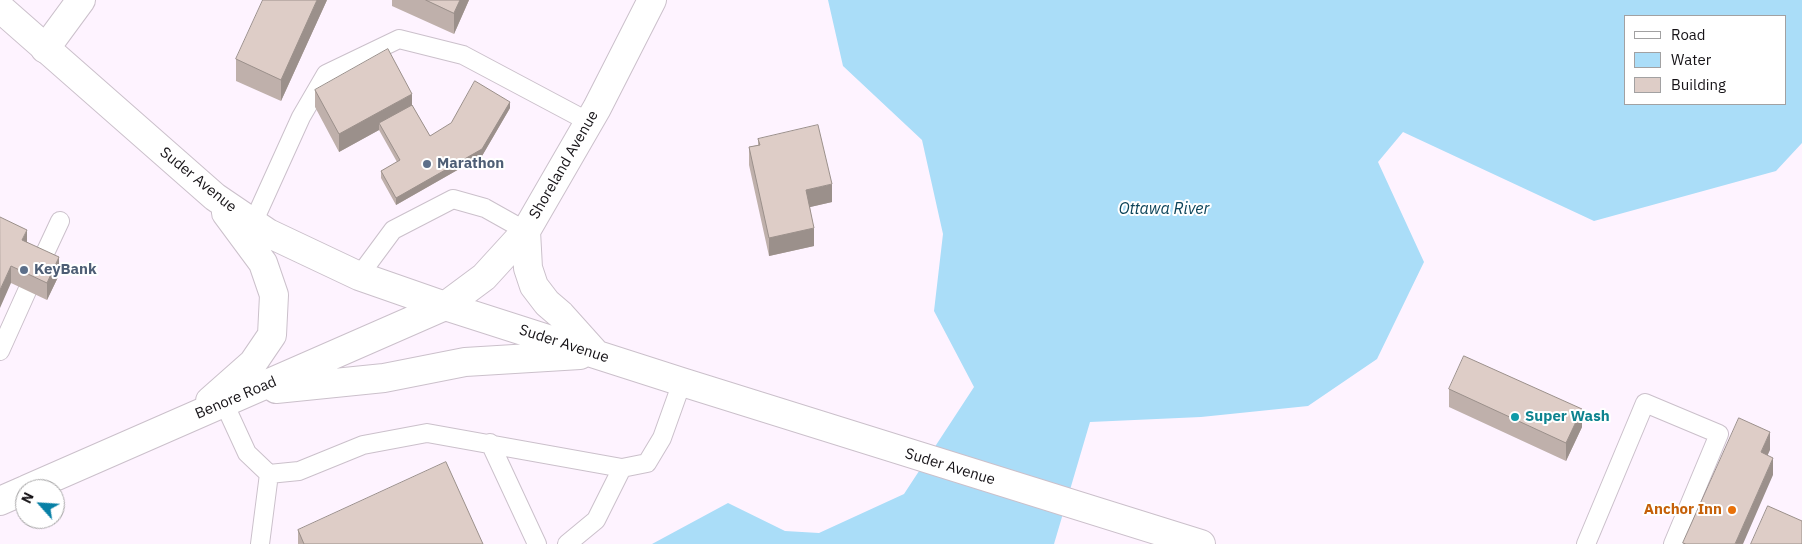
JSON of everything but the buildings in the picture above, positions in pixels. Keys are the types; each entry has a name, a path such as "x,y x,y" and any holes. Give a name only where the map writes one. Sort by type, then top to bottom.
{"main road":[{"path":"45,49 80,0"},
{"name":"Shoreland Avenue","path":"446,306 484,277 526,231 589,122 652,0"},
{"name":"Suder Avenue","path":"0,8 215,197 268,233 359,276 682,382 1201,544"},
{"path":"193,416 253,363 272,335 274,295 262,263 215,197"},
{"path":"526,231 528,268 534,286 547,303 561,315 596,354"},
{"name":"Benore Road","path":"49,479 446,306"},
{"path":"249,392 384,378 465,362 596,354"},
{"name":"Benore Road","path":"0,501 15,494"}],"lane":[{"path":"253,223 301,117 326,74 399,39 463,55 589,122"},
{"path":"359,276 393,230 453,199 485,208 526,231"},
{"path":"39,266 60,222"},
{"path":"0,351 27,291"},
{"path":"224,403 247,453 269,474 298,471 363,445 427,433 622,468 647,463 662,438 682,382"},
{"path":"1586,544 1646,403 1719,434 1674,544"},
{"path":"490,443 537,544"},
{"path":"566,544 596,520 622,468"},
{"path":"260,544 269,474"}],"water":[{"name":"Ottawa River","path":"828,0 1802,0 1802,143 1776,171 1594,221 1403,132 1378,162 1424,262 1377,359 1308,406 1201,417 1090,422 1054,544 652,544 728,503 785,531 819,533 904,494 974,387 934,311 943,234 922,140 843,66"}],"place":[{"name":"Marathon","path":"427,164"},
{"name":"KeyBank","path":"24,270"},
{"name":"Super Wash","path":"1515,417"},
{"name":"Anchor Inn","path":"1732,510"}]}
